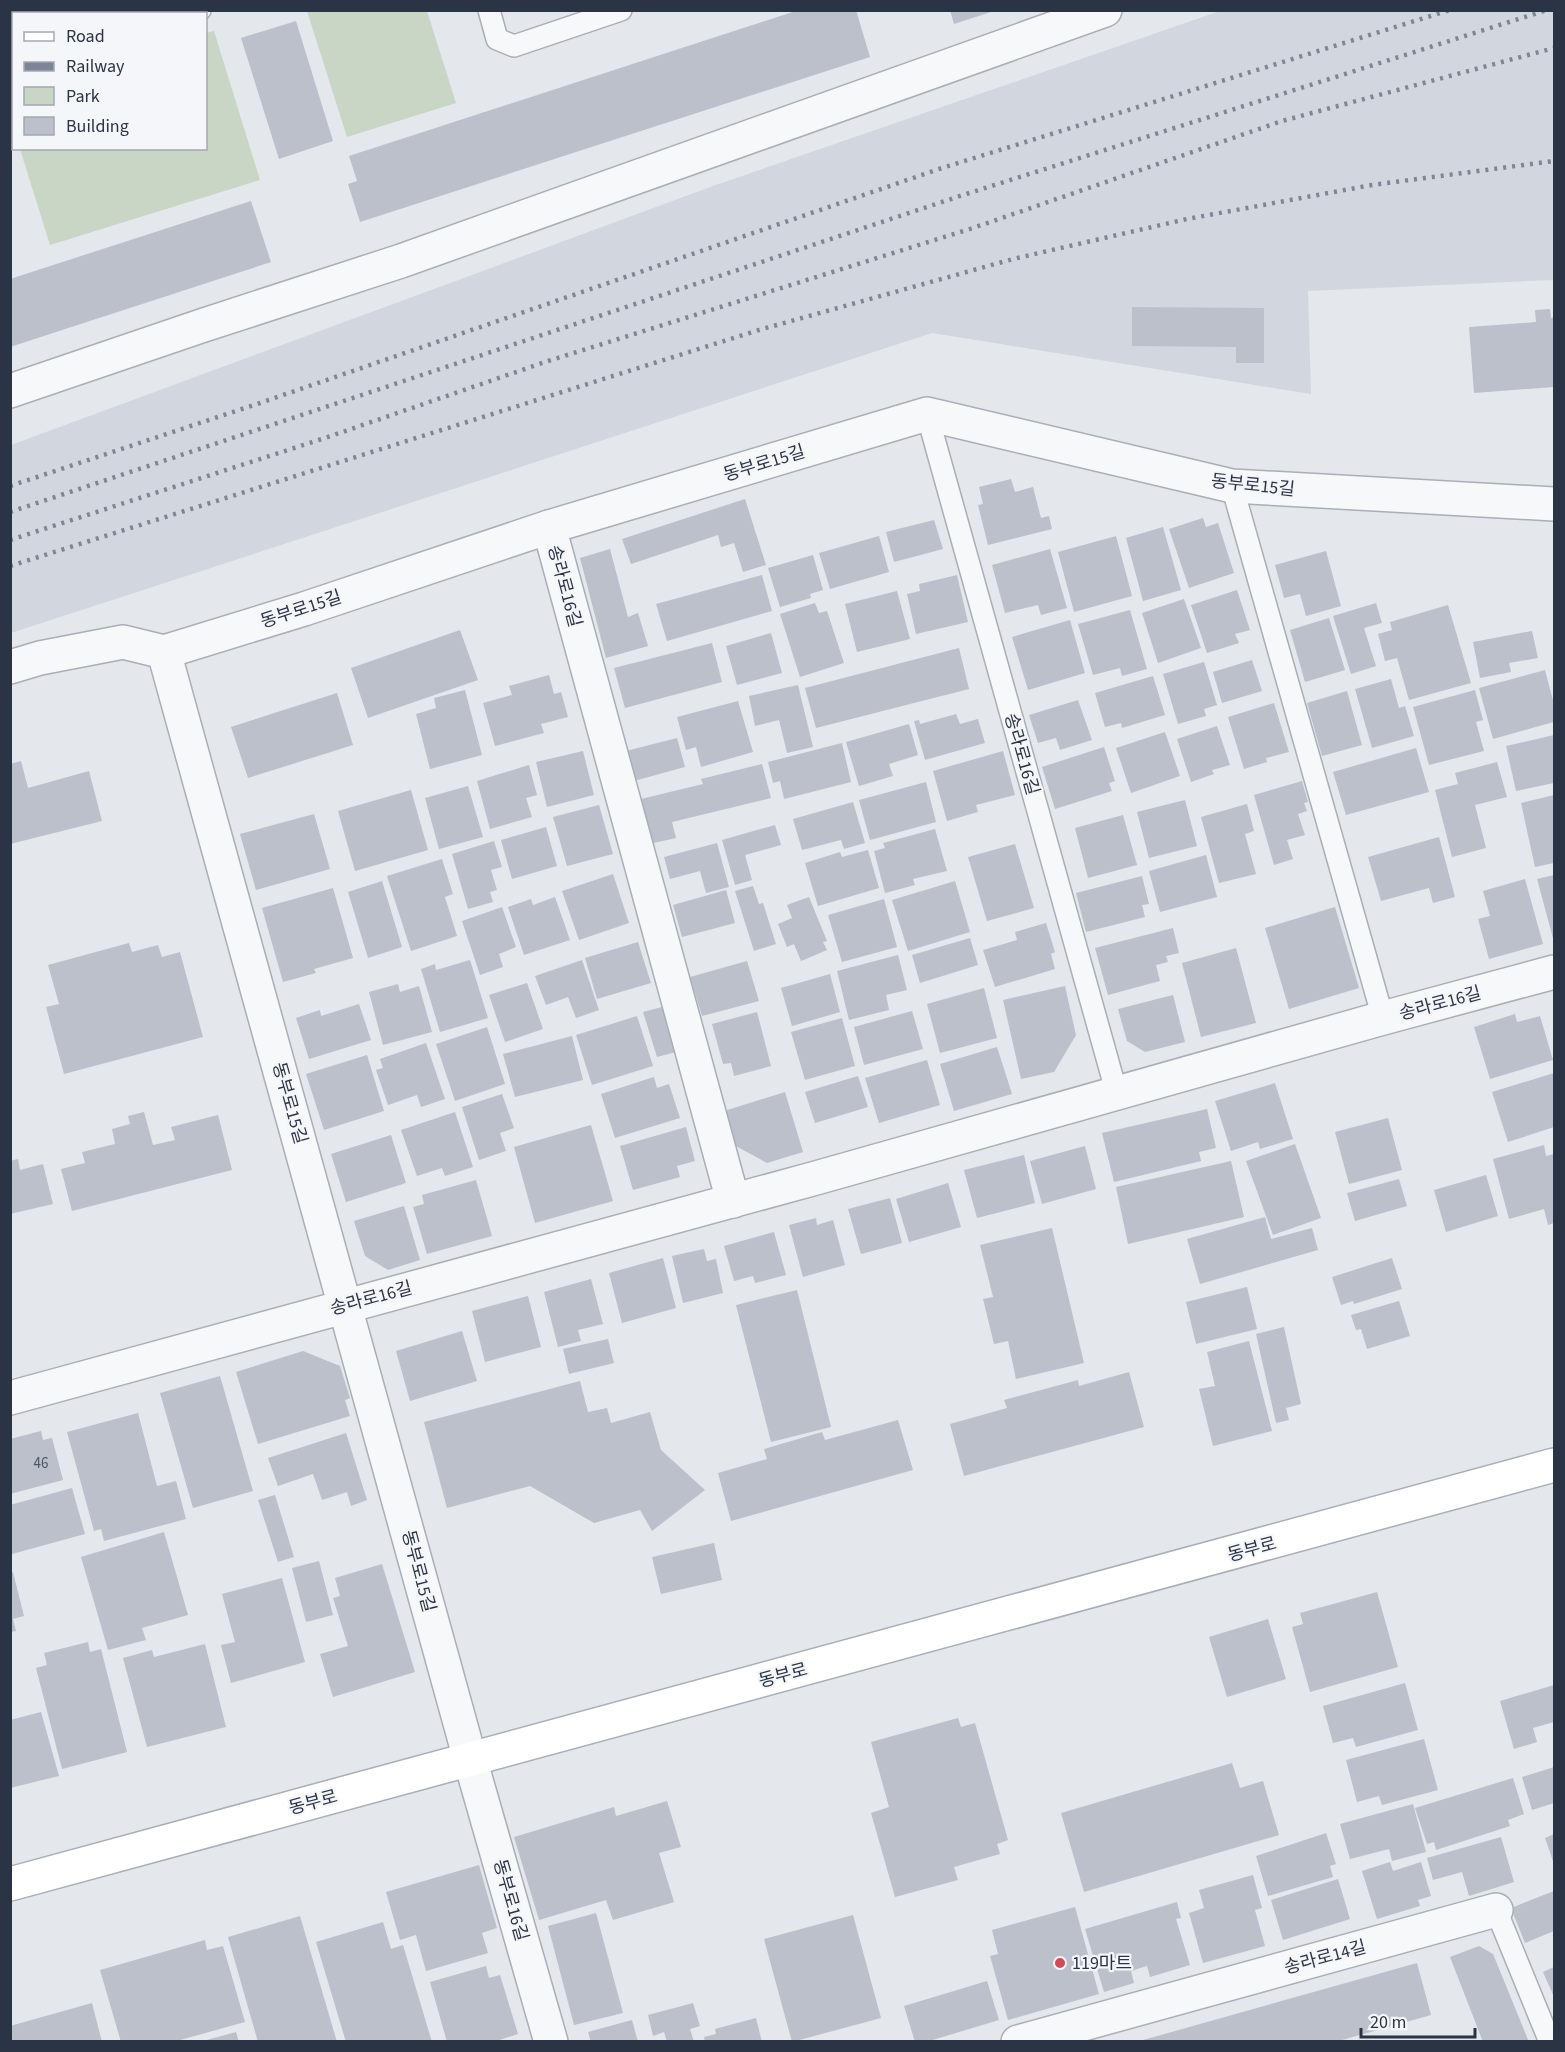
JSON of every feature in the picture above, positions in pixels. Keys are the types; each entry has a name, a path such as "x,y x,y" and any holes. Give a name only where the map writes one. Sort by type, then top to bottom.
{"main road":[{"name":"동부로","path":"10,1884 1554,1466"}],"street":[{"path":"10,391 401,261 1105,10"},
{"name":"동부로15길","path":"470,1759 164,652 304,609 549,527 927,414 1232,486 1554,504"},
{"name":"송라로16길","path":"549,527 733,1201"},
{"path":"10,667 40,658 123,642 164,652"},
{"name":"송라로16길","path":"10,1398 733,1201 1554,972"},
{"name":"동부로16길","path":"470,1759 551,2042"},
{"name":"송라로14길","path":"1018,2042 1496,1910"}],"lane":[{"path":"489,10 497,39 514,46 621,10"},
{"name":"송라로16길","path":"927,414 1117,1094"},
{"path":"1232,486 1383,1018"},
{"name":"송라로14길","path":"1496,1910 1550,2042"}],"shaded area":[{"path":"1220,11 1554,11 1554,280 1308,291 1311,394 932,333 11,633 11,445 713,186"}],"green space":[{"path":"307,11 427,11 456,103 347,137"},
{"path":"214,31 260,180 50,245 20,150 207,150 207,33"}],"building":[{"path":"10,10 72,10 69,12 12,12 12,30 10,31"},
{"path":"799,10 856,10 870,57 360,222 348,184 357,181 349,156"},
{"path":"950,10 993,10 994,11 954,24"},
{"path":"296,21 333,141 279,159 241,38"},
{"path":"251,201 271,262 10,347 10,279"},
{"path":"1132,307 1264,308 1264,363 1236,363 1236,347 1132,346"},
{"path":"1550,309 1551,318 1554,317 1554,387 1474,393 1469,327 1536,322 1535,310"},
{"path":"1011,479 1015,492 1033,487 1041,518 1049,516 1052,529 988,545 978,505 983,504 979,487"},
{"path":"745,499 766,565 743,572 734,543 721,547 718,535 631,564 622,539"},
{"path":"1203,518 1206,527 1218,523 1234,573 1189,588 1169,529"},
{"path":"934,520 943,549 894,562 886,532"},
{"path":"1163,527 1181,590 1143,601 1126,538"},
{"path":"879,536 889,572 830,589 819,553"},
{"path":"1116,536 1132,596 1074,612 1058,552"},
{"path":"610,549 628,617 638,613 648,646 606,658 580,558"},
{"path":"1050,549 1067,608 1041,615 1038,605 1005,613 992,565"},
{"path":"1326,551 1341,606 1306,616 1300,594 1284,598 1275,565"},
{"path":"813,555 823,590 810,594 811,598 780,607 768,568"},
{"path":"762,575 772,611 667,641 656,604"},
{"path":"957,575 968,622 916,634 907,594 920,591 919,584"},
{"path":"1237,590 1250,630 1235,634 1239,643 1207,653 1191,605"},
{"path":"897,591 910,639 857,652 845,604"},
{"path":"1184,599 1201,648 1158,663 1142,613"},
{"path":"815,603 819,613 827,611 844,663 800,677 780,614"},
{"path":"1376,603 1382,623 1364,628 1376,666 1351,674 1333,616"},
{"path":"1448,605 1471,683 1409,700 1397,658 1385,661 1378,634 1392,630 1390,622"},
{"path":"1130,610 1147,669 1122,676 1120,668 1093,675 1078,624"},
{"path":"1329,618 1345,670 1305,682 1290,630"},
{"path":"1070,620 1085,673 1028,690 1012,637"},
{"path":"460,630 478,680 368,718 351,668"},
{"path":"1532,631 1538,658 1509,663 1511,672 1480,678 1473,642"},
{"path":"771,633 782,673 737,685 726,646"},
{"path":"712,643 722,682 625,708 614,668"},
{"path":"959,648 969,689 816,728 805,688"},
{"path":"1252,660 1262,691 1222,703 1213,672"},
{"path":"1204,662 1217,705 1204,709 1206,716 1178,724 1163,674"},
{"path":"1545,670 1554,704 1554,722 1493,739 1479,688"},
{"path":"549,675 554,694 561,692 568,717 541,724 544,733 495,746 483,703 512,695 509,686"},
{"path":"1153,676 1165,715 1122,728 1121,723 1105,727 1095,693"},
{"path":"1391,679 1399,708 1405,706 1414,736 1372,748 1355,689"},
{"path":"798,685 813,747 787,753 779,720 755,726 749,696"},
{"path":"465,690 482,755 430,769 416,714 436,708 434,698"},
{"path":"1475,690 1483,720 1476,722 1484,751 1429,765 1413,707"},
{"path":"1347,691 1362,745 1322,756 1307,703"},
{"path":"337,693 353,745 248,778 231,727"},
{"path":"1078,700 1092,740 1060,750 1056,738 1038,743 1029,715"},
{"path":"738,701 753,752 701,767 696,747 686,750 677,717"},
{"path":"1274,703 1289,752 1266,758 1267,762 1244,769 1228,717"},
{"path":"956,714 960,724 978,719 985,743 925,760 914,721 919,720 920,724"},
{"path":"909,724 918,755 889,764 893,776 859,786 846,742"},
{"path":"1217,726 1230,765 1212,770 1214,774 1191,782 1177,739"},
{"path":"1165,732 1180,776 1131,793 1116,748"},
{"path":"1554,735 1554,783 1516,791 1506,746"},
{"path":"677,738 685,767 634,781 626,751"},
{"path":"842,743 851,782 784,799 780,781 773,783 768,762"},
{"path":"1104,747 1115,781 1109,783 1112,791 1055,809 1042,767"},
{"path":"1416,748 1429,792 1346,815 1333,772"},
{"path":"583,751 594,795 547,807 536,762"},
{"path":"1003,751 1015,795 976,805 978,812 947,821 933,771"},
{"path":"21,761 28,788 89,771 102,821 10,844 10,764"},
{"path":"1497,762 1507,797 1475,805 1486,848 1452,857 1435,790 1458,784 1455,773"},
{"path":"762,764 771,798 672,822 676,838 649,844 637,800 703,784 701,779"},
{"path":"529,765 537,795 526,798 532,817 490,829 477,781"},
{"path":"1302,781 1308,802 1304,803 1307,811 1298,814 1305,835 1287,840 1293,859 1274,865 1254,795"},
{"path":"926,782 936,822 870,840 859,800"},
{"path":"468,786 483,837 439,849 425,798"},
{"path":"411,790 428,850 355,871 338,811"},
{"path":"1554,795 1554,863 1535,867 1521,803"},
{"path":"1185,800 1197,846 1149,858 1137,812"},
{"path":"853,802 865,843 844,849 841,840 802,850 793,819"},
{"path":"1247,804 1254,831 1245,834 1256,874 1219,883 1201,817"},
{"path":"599,805 613,854 567,866 553,817"},
{"path":"314,814 330,869 256,890 240,834"},
{"path":"1123,815 1137,865 1088,878 1075,828"},
{"path":"775,825 781,845 745,855 752,880 735,885 722,840"},
{"path":"546,827 557,866 512,879 501,840"},
{"path":"935,829 947,871 913,879 915,885 885,893 874,851 885,848 883,843"},
{"path":"1439,837 1455,897 1433,903 1429,888 1381,901 1368,857"},
{"path":"494,841 502,867 491,870 497,890 490,892 493,902 468,909 452,854"},
{"path":"717,843 729,887 706,893 700,871 670,879 664,857"},
{"path":"1015,844 1034,908 987,921 968,857"},
{"path":"868,850 879,888 818,906 805,863 840,852 842,857"},
{"path":"1206,855 1217,897 1160,912 1149,871"},
{"path":"442,859 453,894 445,897 457,936 411,951 387,876"},
{"path":"613,874 629,923 579,940 562,891"},
{"path":"1554,875 1554,942 1537,879"},
{"path":"1142,876 1149,904 1142,905 1145,917 1086,932 1076,893"},
{"path":"1525,879 1543,944 1489,959 1478,919 1490,916 1483,891"},
{"path":"382,881 402,947 368,958 348,892"},
{"path":"955,881 970,932 908,951 892,900"},
{"path":"753,886 759,904 763,903 776,944 754,951 735,891"},
{"path":"333,888 353,958 314,969 316,973 283,982 262,908"},
{"path":"726,890 735,923 682,937 673,905"},
{"path":"555,897 570,940 524,955 508,907 531,899 533,905"},
{"path":"809,897 827,941 823,942 827,950 801,961 794,944 787,947 778,924 792,918 787,905"},
{"path":"884,899 897,947 842,962 828,915"},
{"path":"502,907 516,947 499,954 503,967 480,975 462,921"},
{"path":"1335,907 1359,988 1289,1009 1265,928"},
{"path":"1046,923 1055,952 1051,954 1055,969 995,987 983,950 1017,940 1015,932"},
{"path":"1173,928 1179,953 1166,956 1168,962 1156,965 1160,981 1108,995 1095,948"},
{"path":"970,938 978,965 920,983 912,955"},
{"path":"638,942 651,983 597,999 585,958"},
{"path":"129,943 132,952 158,945 162,957 180,952 203,1037 64,1074 46,1007 59,1004 48,965"},
{"path":"1236,948 1256,1023 1201,1037 1182,963"},
{"path":"898,955 907,990 886,995 889,1010 849,1020 837,971"},
{"path":"470,960 488,1018 440,1032 421,969 435,964 436,970"},
{"path":"582,960 599,1010 576,1018 568,997 546,1005 535,976"},
{"path":"747,961 759,1001 702,1016 690,977"},
{"path":"830,974 840,1012 792,1026 781,988"},
{"path":"527,983 543,1029 505,1042 489,995"},
{"path":"398,984 400,992 419,986 432,1032 383,1045 369,992"},
{"path":"1065,986 1076,1035 1054,1072 1021,1079 1003,1000"},
{"path":"984,988 997,1038 940,1053 927,1004"},
{"path":"1173,995 1185,1042 1145,1052 1127,1041 1118,1009"},
{"path":"359,1004 371,1040 309,1059 296,1018 320,1010 321,1016"},
{"path":"662,1007 676,1052 657,1057 643,1012"},
{"path":"912,1011 923,1049 864,1065 854,1027"},
{"path":"757,1012 771,1066 734,1076 731,1063 723,1064 712,1024"},
{"path":"1515,1014 1517,1022 1540,1016 1553,1060 1490,1079 1474,1027"},
{"path":"637,1016 653,1066 592,1085 576,1035"},
{"path":"842,1018 855,1066 805,1080 791,1032"},
{"path":"487,1027 505,1084 455,1101 436,1044"},
{"path":"572,1036 583,1080 515,1097 503,1054"},
{"path":"426,1043 445,1099 421,1107 417,1095 388,1105 376,1070 383,1068 380,1059"},
{"path":"997,1047 1012,1094 954,1111 940,1064"},
{"path":"367,1055 384,1111 324,1130 306,1074"},
{"path":"927,1060 940,1105 879,1123 865,1078"},
{"path":"1554,1073 1554,1127 1508,1142 1492,1092"},
{"path":"858,1076 868,1107 815,1123 805,1092"},
{"path":"654,1077 657,1088 669,1084 680,1118 615,1138 601,1094"},
{"path":"1275,1083 1293,1139 1260,1149 1258,1142 1231,1151 1215,1101"},
{"path":"785,1092 803,1152 767,1163 734,1145 724,1111"},
{"path":"502,1094 514,1128 500,1133 506,1151 479,1160 462,1107"},
{"path":"1207,1109 1216,1148 1199,1152 1201,1161 1114,1182 1102,1133"},
{"path":"144,1112 153,1145 175,1140 171,1127 218,1115 232,1170 72,1211 61,1169 85,1163 82,1152 115,1144 112,1129 130,1124 128,1116"},
{"path":"455,1112 473,1167 445,1176 442,1168 417,1176 401,1130"},
{"path":"1388,1118 1402,1170 1349,1184 1335,1132"},
{"path":"591,1125 613,1201 535,1223 514,1147"},
{"path":"686,1127 695,1161 677,1166 680,1177 633,1190 620,1146"},
{"path":"391,1135 406,1183 346,1202 331,1154"},
{"path":"1295,1144 1321,1218 1273,1235 1246,1161"},
{"path":"1544,1145 1546,1156 1554,1154 1554,1223 1548,1225 1544,1209 1509,1219 1493,1159"},
{"path":"1085,1146 1096,1189 1042,1204 1030,1161"},
{"path":"1024,1155 1035,1203 977,1218 964,1170"},
{"path":"18,1159 20,1170 43,1164 53,1204 10,1214 10,1161"},
{"path":"1231,1161 1244,1217 1128,1244 1116,1187"},
{"path":"1486,1175 1498,1216 1446,1232 1434,1190"},
{"path":"1399,1179 1407,1206 1355,1221 1347,1193"},
{"path":"476,1180 492,1236 427,1254 413,1207 424,1204 422,1195"},
{"path":"948,1183 961,1227 909,1242 896,1199"},
{"path":"890,1198 902,1243 861,1254 848,1209"},
{"path":"404,1206 420,1260 388,1270 365,1256 354,1221"},
{"path":"1265,1217 1271,1239 1312,1228 1318,1250 1200,1284 1187,1239"},
{"path":"816,1218 817,1225 833,1220 845,1265 803,1277 789,1225"},
{"path":"1052,1228 1084,1363 1016,1379 1008,1341 994,1344 983,1299 993,1297 980,1245"},
{"path":"774,1232 786,1275 755,1283 753,1276 734,1281 724,1246"},
{"path":"704,1249 707,1261 716,1259 723,1293 683,1303 672,1256"},
{"path":"663,1258 676,1308 622,1323 609,1273"},
{"path":"1392,1258 1402,1289 1354,1304 1353,1301 1341,1305 1332,1277"},
{"path":"591,1279 603,1324 578,1330 581,1341 558,1347 544,1292"},
{"path":"1247,1287 1257,1329 1196,1344 1186,1302"},
{"path":"797,1290 831,1427 771,1442 736,1305"},
{"path":"528,1296 541,1347 485,1362 472,1311"},
{"path":"1399,1301 1410,1336 1367,1349 1361,1329 1356,1330 1351,1315"},
{"path":"1284,1327 1301,1404 1286,1408 1289,1420 1276,1423 1256,1334"},
{"path":"462,1331 477,1381 410,1401 396,1351"},
{"path":"608,1339 614,1363 569,1374 563,1349"},
{"path":"1249,1341 1272,1431 1213,1446 1199,1389 1215,1386 1207,1352"},
{"path":"303,1351 340,1366 350,1398 345,1400 350,1416 258,1444 236,1372"},
{"path":"1129,1372 1144,1427 964,1476 950,1424 1007,1408 1004,1400 1078,1380 1079,1386"},
{"path":"220,1376 253,1491 193,1508 160,1393"},
{"path":"580,1381 588,1412 607,1408 611,1423 650,1412 661,1450 705,1490 652,1531 640,1510 594,1523 530,1486 447,1508 424,1422"},
{"path":"138,1413 157,1486 176,1481 186,1519 104,1541 101,1529 94,1531 67,1432"},
{"path":"898,1420 913,1470 731,1521 718,1473 767,1459 764,1449 822,1432 825,1440"},
{"path":"41,1431 43,1440 52,1438 63,1480 10,1494 10,1439"},
{"path":"346,1433 367,1500 351,1506 347,1492 322,1500 313,1474 278,1486 268,1458"},
{"path":"72,1488 85,1534 12,1554 10,1505"},
{"path":"275,1495 294,1557 278,1562 258,1500"},
{"path":"164,1532 188,1615 142,1628 146,1640 108,1650 81,1557"},
{"path":"714,1543 722,1580 661,1594 652,1557"},
{"path":"319,1561 333,1615 306,1622 292,1568"},
{"path":"382,1564 415,1672 333,1697 320,1654 348,1646 333,1598 340,1596 335,1578"},
{"path":"13,1572 24,1616 13,1619 16,1631 10,1632 10,1573"},
{"path":"282,1578 305,1662 231,1683 221,1645 235,1642 222,1594"},
{"path":"1377,1592 1398,1667 1310,1692 1292,1627 1303,1624 1300,1613"},
{"path":"1268,1619 1286,1679 1227,1697 1209,1637"},
{"path":"88,1642 90,1652 101,1649 127,1752 62,1769 36,1668 47,1665 44,1653"},
{"path":"205,1644 226,1727 147,1747 123,1658 152,1650 154,1657"},
{"path":"1405,1683 1418,1730 1356,1747 1353,1738 1333,1743 1323,1706"},
{"path":"1554,1685 1554,1722 1533,1728 1537,1742 1514,1749 1500,1701"},
{"path":"41,1712 59,1776 10,1788 10,1720"},
{"path":"958,1718 961,1727 975,1723 1008,1840 997,1844 1000,1854 954,1867 958,1880 895,1897 871,1813 889,1807 871,1742"},
{"path":"1424,1739 1438,1790 1382,1805 1379,1796 1357,1802 1346,1760"},
{"path":"1232,1763 1240,1788 1263,1781 1279,1835 1084,1892 1061,1813"},
{"path":"1554,1767 1554,1803 1532,1810 1522,1777"},
{"path":"1513,1778 1524,1814 1508,1820 1510,1826 1436,1850 1434,1842 1427,1844 1415,1808"},
{"path":"667,1801 681,1847 659,1853 674,1902 613,1920 606,1900 539,1920 514,1837 614,1807 616,1816"},
{"path":"1413,1804 1426,1852 1392,1861 1389,1849 1350,1859 1340,1824"},
{"path":"1326,1833 1336,1864 1330,1866 1333,1877 1268,1896 1256,1856"},
{"path":"1554,1834 1554,1864 1545,1838"},
{"path":"1501,1837 1514,1882 1469,1896 1462,1872 1433,1880 1427,1858"},
{"path":"1390,1862 1393,1871 1421,1862 1431,1896 1418,1900 1420,1906 1377,1919 1362,1871"},
{"path":"479,1865 497,1928 482,1933 488,1953 426,1971 416,1935 400,1940 386,1892"},
{"path":"1253,1875 1262,1908 1255,1910 1265,1946 1203,1963 1189,1913 1204,1908 1199,1890"},
{"path":"1338,1879 1350,1919 1283,1940 1271,1900"},
{"path":"1554,1891 1554,1931 1525,1943 1511,1908"},
{"path":"1177,1902 1181,1918 1176,1919 1190,1965 1150,1977 1147,1966 1131,1971 1134,1983 1104,1992 1085,1929"},
{"path":"1075,1907 1099,1994 1008,2020 990,1956 998,1954 992,1930"},
{"path":"596,1913 623,2013 574,2025 548,1926"},
{"path":"853,1915 881,2018 792,2042 764,1939"},
{"path":"300,1916 337,2042 258,2042 228,1937"},
{"path":"383,1922 391,1949 403,1945 432,2042 346,2042 316,1942"},
{"path":"205,1940 207,1950 223,1946 245,2022 173,2042 121,2042 100,1970"},
{"path":"1479,1946 1493,1954 1529,2042 1483,2042 1450,1957"},
{"path":"1417,1963 1431,2015 1335,2042 1136,2042"},
{"path":"486,1966 489,1978 500,1975 518,2034 493,2042 447,2042 430,1982"},
{"path":"1554,1967 1554,1997 1543,1972"},
{"path":"987,1981 999,2020 926,2042 915,2042 904,2006"},
{"path":"92,2003 102,2042 10,2042 10,2026"},
{"path":"693,2003 700,2026 690,2029 694,2042 667,2042 664,2032 653,2036 648,2015"},
{"path":"756,2018 762,2042 705,2042 704,2037 716,2034 715,2029"},
{"path":"632,2020 638,2042 591,2042 588,2032"},
{"path":"236,2032 239,2042 203,2042 203,2041"}],"railway":[{"path":"10,486 257,404 942,168 1450,10"},
{"path":"10,512 963,195 1547,10"},
{"path":"10,540 325,438 548,361 973,228 1282,121 1554,48"},
{"path":"10,566 759,330 1013,259 1187,219 1372,185 1554,161"}],"place":[{"name":"119마트","path":"1060,1963"}]}
